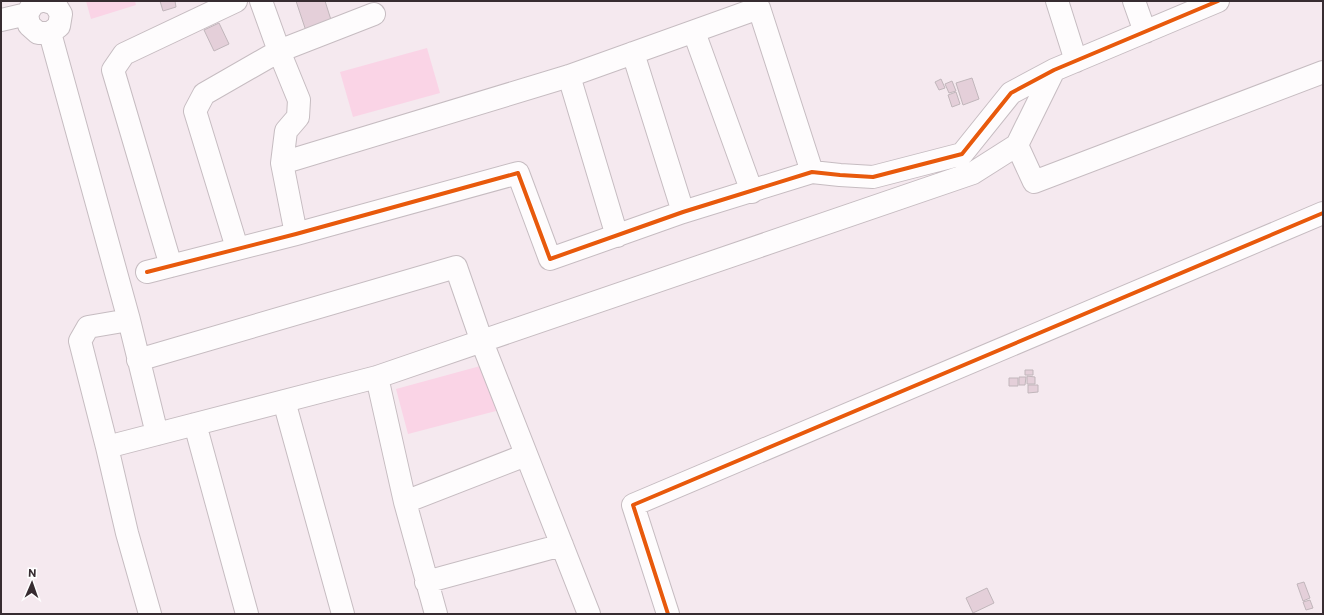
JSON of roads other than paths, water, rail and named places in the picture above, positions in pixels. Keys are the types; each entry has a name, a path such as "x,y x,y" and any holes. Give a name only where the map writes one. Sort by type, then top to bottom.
{"street":[{"path":"34,8 29,26 38,33 50,33 59,26 61,14 55,4 46,1"},
{"path":"171,266 113,70 124,54 236,1"},
{"path":"262,1 279,51 299,100 298,117 286,131 282,164 296,234"},
{"path":"1057,1 1076,61"},
{"path":"1134,1 1145,32"},
{"path":"147,272 296,234 518,173 550,259 683,212 752,192 812,172 873,177 962,154 1011,93 1054,70 1218,1"},
{"path":"1,20 34,8"},
{"path":"282,164 569,76 759,8 812,172"},
{"path":"237,248 195,111 204,94 279,51 374,14"},
{"path":"694,32 752,192"},
{"path":"50,33 129,320 157,434"},
{"path":"633,53 683,212"},
{"path":"107,447 377,378 973,173 1017,144 1054,70"},
{"path":"1017,144 1034,182 1323,72"},
{"path":"569,76 618,236"},
{"path":"668,614 633,505 1323,213"},
{"path":"138,360 456,267 482,342 589,614"},
{"path":"129,320 88,328 80,341 127,533 150,614"},
{"path":"377,378 405,502 436,614"},
{"path":"284,401 343,614"},
{"path":"195,424 248,614"},
{"path":"405,502 526,455"},
{"path":"426,582 562,545"}]}
